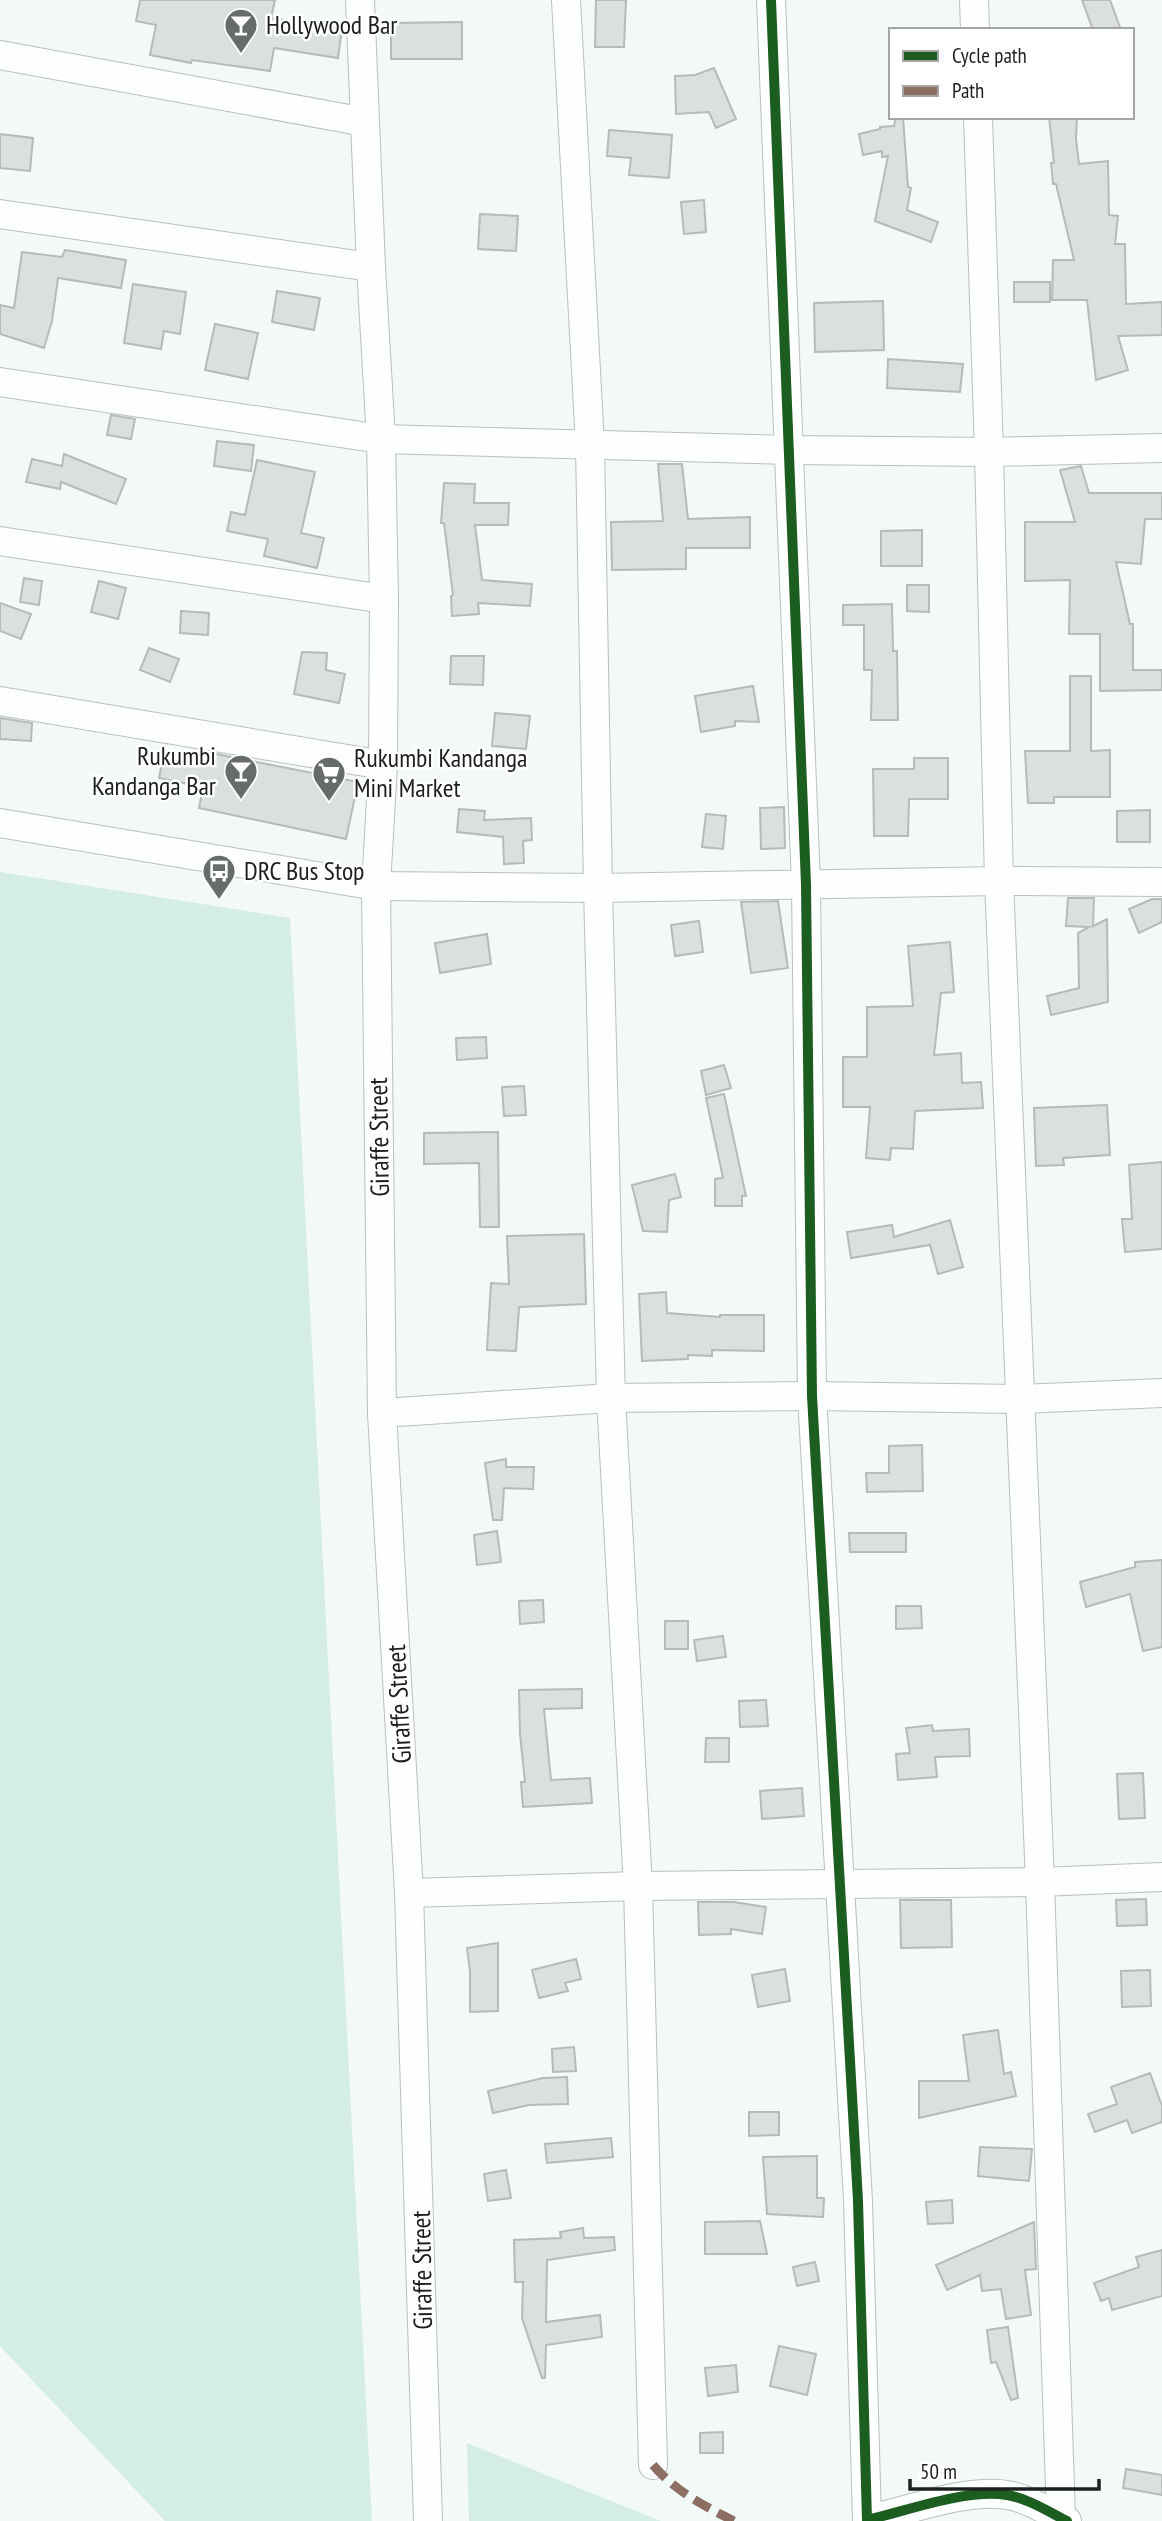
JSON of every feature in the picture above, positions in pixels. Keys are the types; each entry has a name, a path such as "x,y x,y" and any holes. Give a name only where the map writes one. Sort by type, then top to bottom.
{"street":[{"name":"Giraffe Street","path":"360,0 381,439 384,599 383,765 376,886 382,1413 410,1893 428,2521"},
{"path":"566,0 590,444 611,1398 638,1886 653,2465"},
{"path":"771,0 806,885 812,1396 858,2201 867,2521 988,2493 1010,2495 1064,2519 999,881 978,119"},
{"path":"974,0 975,28"},
{"path":"0,55 365,122"},
{"path":"0,214 371,267"},
{"path":"0,382 381,439 790,450 989,452 1162,448"},
{"path":"0,541 384,599"},
{"path":"0,701 383,765"},
{"path":"0,823 376,886 598,888 999,881 1162,882"},
{"path":"382,1413 611,1398 812,1396 1021,1399 1162,1393"},
{"path":"410,1893 638,1886 1040,1882 1162,1877"}],"green space":[{"path":"0,872 290,918 372,2521 165,2521 0,2346"},
{"path":"467,2443 661,2521 469,2521"}],"building":[{"path":"140,0 275,0 271,18 342,29 338,58 274,48 270,71 192,60 191,63 150,55 156,25 136,21"},
{"path":"596,0 626,0 624,47 595,47"},
{"path":"1082,0 1110,0 1120,28 1092,28"},
{"path":"462,22 462,59 391,59 391,23"},
{"path":"714,68 736,119 716,128 709,112 676,114 675,76 695,75"},
{"path":"896,119 903,119 908,187 911,188 907,210 938,222 931,242 875,221 888,156 882,157 882,151 863,155 859,134 880,127 894,126"},
{"path":"1049,119 1077,119 1079,164 1108,161 1109,215 1118,216 1115,244 1125,244 1126,304 1162,302 1162,335 1118,336 1128,370 1096,380 1087,300 1052,300 1053,260 1074,260 1056,184 1053,184 1051,163 1054,163"},
{"path":"609,130 672,135 669,178 629,175 631,158 607,156"},
{"path":"0,134 33,138 30,171 0,168"},
{"path":"704,200 706,232 684,234 681,202"},
{"path":"480,214 518,216 516,251 478,249"},
{"path":"65,250 126,260 121,288 58,278 52,321 44,348 0,334 0,305 14,308 22,252 62,257"},
{"path":"1014,282 1050,282 1050,302 1014,302"},
{"path":"133,284 186,292 180,334 164,331 161,349 124,343"},
{"path":"277,291 320,298 314,330 272,322"},
{"path":"883,301 884,350 815,352 814,303"},
{"path":"215,324 258,333 248,379 205,370"},
{"path":"888,359 963,364 960,392 887,388"},
{"path":"111,415 135,419 131,439 107,435"},
{"path":"217,441 254,445 251,471 214,466"},
{"path":"64,454 126,479 116,504 61,482 60,489 26,482 32,459 62,466"},
{"path":"257,460 315,472 301,533 324,538 317,568 264,556 268,539 227,531 231,512 245,515"},
{"path":"658,464 682,464 688,519 750,517 750,548 686,548 686,569 612,570 611,522 663,521"},
{"path":"1081,466 1089,493 1162,493 1162,519 1145,519 1141,564 1116,562 1130,624 1133,624 1133,670 1162,670 1162,690 1100,691 1100,634 1069,634 1070,580 1025,581 1025,522 1075,522 1060,470"},
{"path":"444,483 475,484 474,503 509,503 508,525 475,525 482,580 532,584 530,606 478,603 479,614 452,616 453,595 444,523 441,523"},
{"path":"922,530 922,566 881,566 881,531"},
{"path":"24,578 42,581 39,605 20,602"},
{"path":"99,581 126,588 118,619 91,612"},
{"path":"907,585 929,585 929,612 907,611"},
{"path":"0,603 31,614 21,639 0,631"},
{"path":"892,604 893,651 897,651 898,720 871,720 872,670 864,670 864,625 843,625 843,605"},
{"path":"181,611 209,613 208,635 180,633"},
{"path":"149,648 179,659 170,682 140,670"},
{"path":"302,652 327,653 326,670 345,674 339,703 294,694"},
{"path":"451,656 484,656 483,685 450,684"},
{"path":"1070,676 1091,676 1091,751 1110,750 1110,797 1054,797 1054,803 1028,803 1025,751 1070,751"},
{"path":"753,686 759,722 735,721 735,726 701,732 695,696"},
{"path":"495,713 530,716 526,749 492,746"},
{"path":"0,718 32,723 31,741 0,739"},
{"path":"164,752 209,761 211,753 358,782 346,839 199,808 203,787 159,778"},
{"path":"914,758 948,758 948,799 909,799 908,836 874,836 873,769 914,769"},
{"path":"784,807 785,848 761,849 760,808"},
{"path":"459,809 485,811 484,820 531,818 532,840 523,841 524,863 504,864 503,837 457,832"},
{"path":"1150,810 1150,842 1117,842 1117,811"},
{"path":"706,814 726,816 723,849 702,847"},
{"path":"1068,898 1094,898 1093,926 1107,919 1108,1002 1051,1015 1047,996 1079,988 1078,933 1089,927 1066,926"},
{"path":"1152,899 1162,899 1162,922 1139,933 1129,909"},
{"path":"778,901 788,968 751,973 741,902"},
{"path":"699,921 703,952 675,956 671,925"},
{"path":"487,934 491,964 440,973 435,943"},
{"path":"950,942 954,992 941,993 934,1055 961,1053 962,1083 981,1082 983,1108 915,1111 913,1149 891,1148 890,1160 866,1158 870,1107 843,1107 843,1057 867,1057 867,1007 913,1006 908,946"},
{"path":"486,1037 487,1058 457,1060 456,1038"},
{"path":"724,1065 731,1088 706,1095 701,1071"},
{"path":"524,1086 526,1115 504,1116 502,1087"},
{"path":"724,1094 746,1196 742,1196 742,1206 715,1206 715,1179 723,1178 706,1098"},
{"path":"1107,1105 1110,1155 1063,1158 1064,1165 1036,1166 1034,1108"},
{"path":"498,1132 499,1227 480,1227 479,1163 424,1164 424,1133"},
{"path":"1162,1162 1162,1249 1125,1252 1122,1219 1132,1219 1129,1165"},
{"path":"675,1174 681,1197 669,1200 667,1232 643,1231 632,1185"},
{"path":"950,1220 963,1267 938,1274 930,1245 851,1258 847,1232 892,1225 894,1237"},
{"path":"584,1234 586,1304 519,1307 516,1351 487,1350 491,1283 509,1284 507,1236"},
{"path":"666,1292 667,1313 720,1317 764,1315 764,1351 712,1350 712,1356 688,1355 688,1359 642,1361 639,1294"},
{"path":"922,1445 923,1491 867,1492 866,1473 889,1473 889,1446"},
{"path":"506,1459 506,1467 534,1467 533,1489 504,1488 502,1520 493,1520 485,1463"},
{"path":"497,1531 501,1562 477,1565 474,1535"},
{"path":"849,1533 906,1533 906,1552 850,1552"},
{"path":"1162,1560 1162,1647 1143,1651 1130,1594 1086,1607 1080,1582 1135,1567 1135,1562"},
{"path":"543,1600 544,1622 520,1624 519,1601"},
{"path":"896,1606 921,1606 922,1628 896,1629"},
{"path":"665,1621 688,1621 688,1649 665,1649"},
{"path":"723,1636 726,1657 697,1661 694,1640"},
{"path":"582,1689 582,1708 544,1709 551,1780 590,1778 592,1803 523,1807 521,1782 525,1782 519,1690"},
{"path":"766,1700 768,1726 740,1727 739,1701"},
{"path":"932,1725 933,1731 969,1729 970,1756 935,1757 937,1777 898,1780 896,1754 910,1753 906,1728"},
{"path":"706,1738 729,1738 729,1762 705,1762"},
{"path":"1143,1773 1145,1818 1119,1819 1117,1774"},
{"path":"802,1788 804,1816 762,1819 760,1791"},
{"path":"1146,1899 1147,1925 1117,1926 1116,1900"},
{"path":"900,1900 951,1900 952,1947 901,1948"},
{"path":"698,1902 734,1902 766,1907 762,1934 731,1929 731,1934 699,1935"},
{"path":"498,1943 498,2011 470,2012 467,1948"},
{"path":"576,1959 581,1979 565,1983 568,1991 539,1998 532,1970"},
{"path":"785,1969 790,2001 758,2007 752,1975"},
{"path":"1150,1970 1151,2006 1122,2007 1121,1971"},
{"path":"998,2030 1004,2074 1011,2072 1016,2096 919,2118 919,2081 969,2081 963,2035"},
{"path":"574,2047 576,2071 553,2072 552,2049"},
{"path":"1150,2073 1162,2106 1162,2122 1132,2133 1127,2120 1095,2132 1088,2114 1117,2104 1111,2087"},
{"path":"567,2077 568,2104 529,2105 493,2113 488,2091 543,2078"},
{"path":"749,2112 779,2112 779,2135 749,2136"},
{"path":"611,2138 613,2157 547,2163 545,2144"},
{"path":"980,2147 1032,2149 1029,2181 978,2176"},
{"path":"817,2156 817,2198 824,2198 823,2217 767,2214 763,2157"},
{"path":"506,2170 511,2198 488,2201 484,2174"},
{"path":"952,2200 953,2223 928,2224 926,2202"},
{"path":"760,2221 767,2254 705,2254 705,2222"},
{"path":"1034,2222 1036,2269 1025,2270 1031,2315 1006,2319 1001,2289 982,2291 980,2275 947,2290 936,2265"},
{"path":"583,2228 584,2238 614,2237 615,2250 547,2260 546,2322 600,2315 602,2337 546,2345 545,2378 542,2378 522,2318 523,2282 515,2282 514,2240 561,2238 560,2232"},
{"path":"1162,2250 1162,2296 1112,2310 1109,2298 1101,2301 1094,2283 1139,2267 1136,2257"},
{"path":"815,2262 819,2281 797,2286 793,2267"},
{"path":"1008,2327 1018,2398 1011,2400 996,2362 991,2363 987,2330"},
{"path":"779,2346 816,2354 807,2395 770,2386"},
{"path":"736,2365 738,2392 708,2396 705,2368"},
{"path":"723,2432 723,2453 700,2453 700,2433"},
{"path":"1126,2469 1162,2475 1162,2495 1123,2488"}],"marked path":[{"path":"653,2465 680,2490 734,2521"}],"cycle path":[{"path":"771,0 806,885 812,1396 858,2201 867,2520 956,2497 991,2494 1022,2499 1067,2521"}],"place":[{"name":"Hollywood Bar","path":"241,55"},
{"name":"Rukumbi Kandanga Bar","path":"241,801"},
{"name":"Rukumbi Kandanga Mini Market","path":"329,803"},
{"name":"DRC Bus Stop","path":"219,901"}]}
